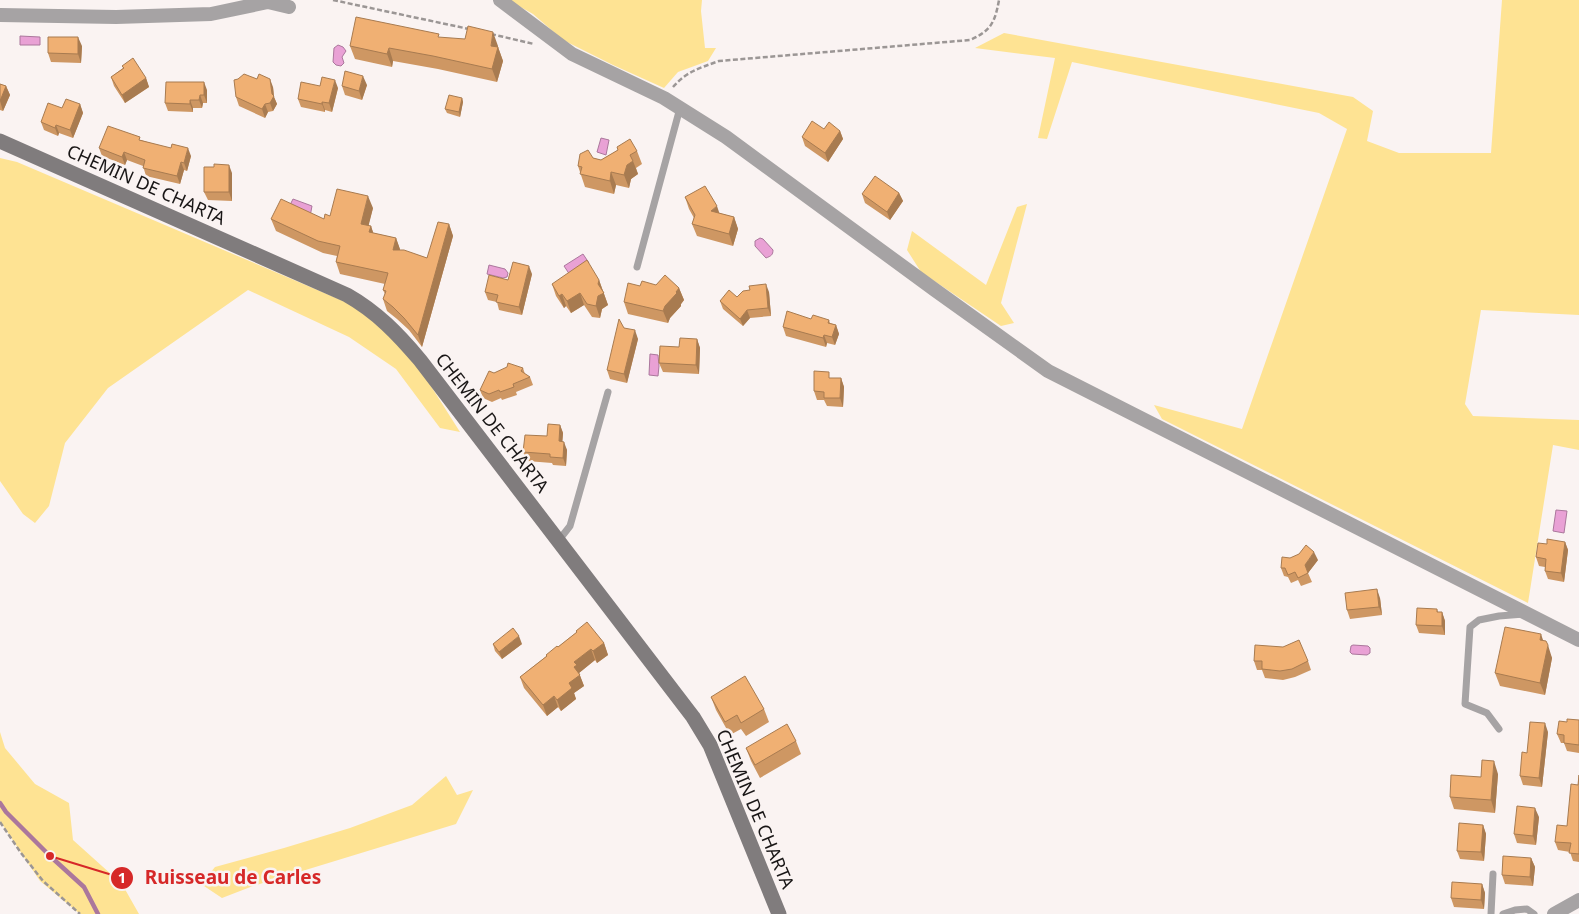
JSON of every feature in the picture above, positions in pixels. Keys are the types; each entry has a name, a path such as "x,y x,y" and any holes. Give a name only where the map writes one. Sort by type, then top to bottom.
{"street":[{"path":"500,0 572,54 664,98 726,137 1048,371 1579,640"},
{"path":"0,15 116,17 211,14 268,2 289,7"},
{"name":"CHEMIN DE CHARTA","path":"0,141 330,288 362,304 401,337 559,540 704,732 780,914"},
{"path":"1554,914 1579,900"}],"lane":[{"path":"637,267 680,108"},
{"path":"559,540 570,526 608,392"},
{"path":"1499,729 1487,713 1465,704 1470,627 1480,620 1529,613"},
{"path":"1491,914 1493,874"},
{"path":"1503,914 1527,908 1534,914"}],"path":[{"path":"333,0 469,29"},
{"path":"664,98 683,76 695,69 720,61 970,40 982,35 990,27 996,16 999,0"},
{"path":"486,33 538,45"},
{"path":"0,822 43,881 80,914"}],"shaded area":[{"path":"508,0 702,0 701,11 705,48 716,48 708,61 678,72 664,88 563,40 533,14"},
{"path":"1502,0 1579,0 1579,315 1481,310 1465,404 1473,416 1579,420 1579,450 1553,445 1528,603 1162,419 1154,405 1242,429 1347,129 1319,113 1072,62 1047,139 1038,138 1055,58 975,48 1004,33 1353,97 1373,111 1367,141 1399,153 1491,153"},
{"path":"20,36 40,37 40,45 20,45"},
{"path":"338,45 346,51 342,57 344,63 341,66 333,62 334,48"},
{"path":"601,138 609,140 606,155 597,152"},
{"path":"0,158 17,162 355,306 394,337 422,372 460,432 440,428 396,369 349,337 248,290 108,388 65,443 49,506 35,523 23,514 0,481"},
{"path":"293,199 312,206 309,222 289,207"},
{"path":"1027,204 1001,303 1014,323 1001,326 921,272 907,250 912,231 986,285 1017,207"},
{"path":"760,238 773,250 773,253 766,258 755,246 755,241"},
{"path":"583,254 589,263 570,275 564,266"},
{"path":"489,265 505,269 508,273 507,277 503,278 487,274"},
{"path":"650,354 658,355 658,376 649,375"},
{"path":"1556,510 1567,511 1564,533 1553,531"},
{"path":"1353,645 1368,646 1370,653 1367,655 1352,654 1350,652"},
{"path":"0,732 5,748 35,784 69,803 73,840 122,884 139,914 80,914 40,881 0,821"},
{"path":"446,776 457,795 473,790 456,824 253,886 222,898 201,884 215,867 350,828 412,805"}],"building":[{"path":"356,17 439,34 438,37 465,39 468,26 493,32 491,46 498,47 492,69 389,48 387,54 350,46"},
{"path":"48,37 78,37 78,54 48,53"},
{"path":"133,58 146,78 122,95 111,77 124,68 122,66"},
{"path":"345,71 363,76 359,91 342,86"},
{"path":"244,74 257,79 259,74 270,79 274,96 270,103 265,104 262,109 236,97 234,80"},
{"path":"322,77 335,80 329,103 322,102 322,104 298,99 301,82 320,86"},
{"path":"166,82 204,82 204,95 200,95 199,100 190,100 190,104 165,103"},
{"path":"0,84 6,86 0,101"},
{"path":"449,95 462,98 459,112 445,109"},
{"path":"66,99 80,104 70,130 56,125 55,128 41,122 48,103 62,108"},
{"path":"812,121 824,129 829,122 840,131 825,153 802,137"},
{"path":"108,126 140,137 139,140 171,148 172,144 188,148 184,163 181,162 177,176 143,168 145,160 124,152 122,157 99,148"},
{"path":"630,139 637,151 630,155 633,161 627,165 624,175 611,172 610,181 580,174 582,167 578,166 580,154 588,150 593,158 601,160 618,150 617,147"},
{"path":"214,164 229,165 229,192 204,192 204,167 214,167"},
{"path":"875,176 899,193 887,212 862,194"},
{"path":"705,186 717,206 711,211 734,217 729,234 692,224 695,215 685,197"},
{"path":"337,189 368,196 361,224 371,226 369,232 396,238 393,250 404,250 427,258 438,222 449,224 418,335 404,318 383,299 386,291 383,290 388,273 336,262 340,246 318,241 271,219 281,199 324,219 325,214 330,216"},
{"path":"587,260 599,280 598,284 604,293 598,296 596,306 587,304 580,293 567,301 562,294 559,296 552,284"},
{"path":"513,262 529,266 519,307 496,302 498,295 485,292 489,275 508,280"},
{"path":"665,275 679,288 663,311 624,302 628,283 640,286 642,281 656,285"},
{"path":"766,284 768,308 747,310 740,319 720,301 729,290 737,297 743,291 750,290 749,286"},
{"path":"787,311 811,319 813,315 829,320 828,323 836,325 832,337 824,335 823,338 783,327"},
{"path":"619,319 624,328 635,330 624,374 607,370"},
{"path":"680,338 697,339 696,365 659,363 660,346 679,347"},
{"path":"508,363 523,368 521,371 530,377 513,384 514,387 500,392 499,390 489,394 480,390 489,371 494,373 507,367"},
{"path":"814,371 829,372 829,378 841,378 840,398 824,398 824,392 814,391"},
{"path":"548,424 560,425 559,441 564,442 563,458 550,457 550,454 523,452 525,435 547,436"},
{"path":"1547,539 1565,542 1561,573 1545,571 1546,559 1536,557 1538,543 1547,544"},
{"path":"1306,545 1314,552 1305,565 1308,573 1298,578 1295,572 1288,575 1285,568 1281,568 1282,557 1290,558 1299,554"},
{"path":"1377,589 1379,607 1347,610 1345,593"},
{"path":"1417,608 1437,609 1437,612 1442,612 1442,626 1416,625"},
{"path":"587,622 604,643 593,651 591,649 574,662 577,665 574,667 580,675 569,683 572,688 557,700 554,696 543,705 520,677"},
{"path":"1505,627 1541,634 1540,640 1546,641 1548,645 1540,683 1495,673"},
{"path":"513,628 519,636 499,652 493,644"},
{"path":"1299,640 1308,661 1292,669 1280,671 1262,669 1262,661 1254,661 1255,645 1283,647"},
{"path":"745,676 764,709 741,723 737,715 725,722 711,697"},
{"path":"1567,719 1579,720 1579,745 1564,743 1564,735 1557,734 1559,721 1567,722"},
{"path":"1530,722 1545,723 1539,778 1520,776 1522,752 1527,753"},
{"path":"787,724 796,741 755,765 746,748"},
{"path":"1482,760 1494,761 1491,800 1450,797 1451,775 1481,777"},
{"path":"1579,775 1579,854 1569,853 1571,843 1555,842 1557,825 1567,826 1571,784 1578,785"},
{"path":"1517,806 1535,808 1533,836 1514,834"},
{"path":"1459,823 1483,825 1481,852 1457,851"},
{"path":"1503,856 1531,858 1530,877 1502,875"},
{"path":"1452,882 1482,884 1481,900 1451,898"}],"waterway":[{"path":"0,803 6,812 84,887 98,914"}],"place":[{"name":"Ruisseau de Carles","path":"50,856"}]}
